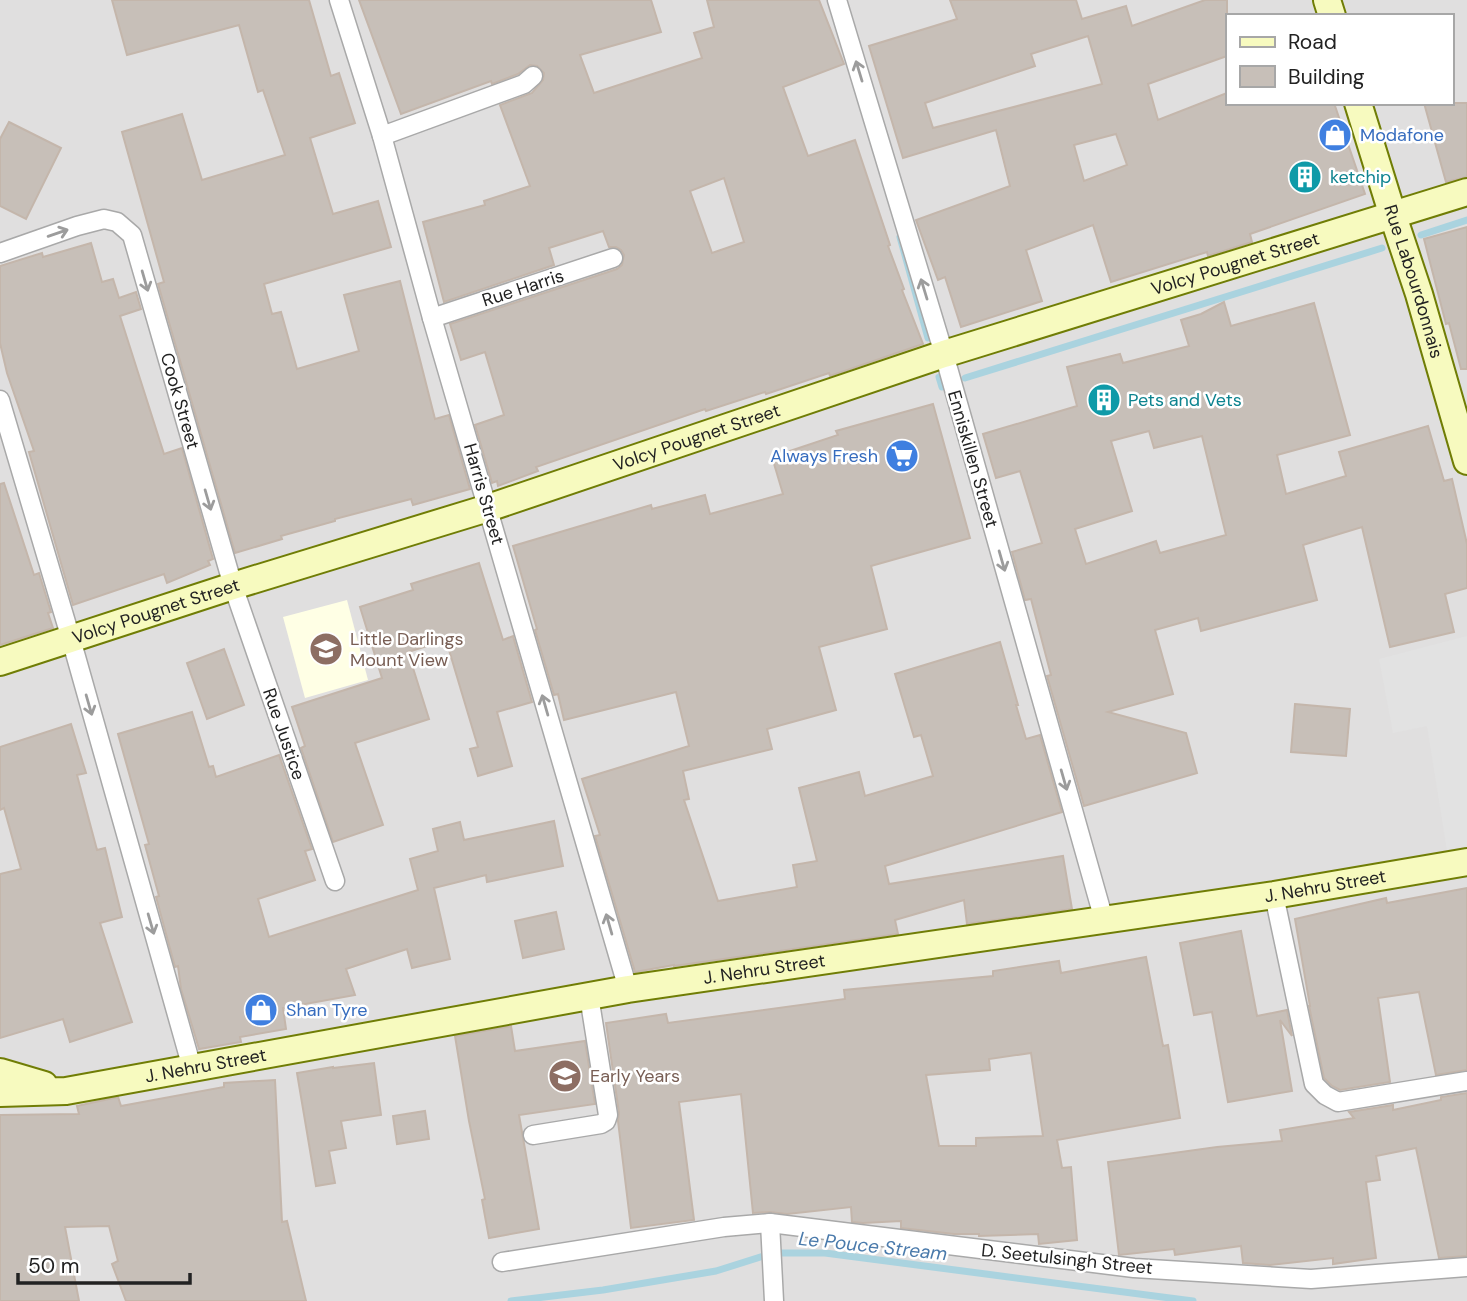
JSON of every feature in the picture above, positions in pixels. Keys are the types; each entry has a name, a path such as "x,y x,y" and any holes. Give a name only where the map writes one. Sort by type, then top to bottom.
{"main road":[{"name":"Rue Labourdonnais","path":"1360,105 1419,294 1467,461"},
{"name":"Volcy Pougnet Street","path":"0,662 233,586 488,508 944,354 1467,192"},
{"name":"J. Nehru Street","path":"0,1093 66,1091 628,989 1274,895 1467,862"},
{"path":"0,1072 66,1091"}],"street":[{"name":"Harris Street","path":"339,0 382,136 432,318 628,989"},
{"name":"Enniskillen Street","path":"837,0 944,354 1104,920"},
{"path":"382,136 524,84 533,76"},
{"name":"Cook Street","path":"0,253 104,219 117,222 132,235 233,586"},
{"name":"Rue Harris","path":"432,318 613,258"},
{"path":"0,400 71,639 192,1068"},
{"name":"Rue Justice","path":"233,586 335,881"},
{"path":"1274,895 1314,1083 1325,1095 1338,1102 1467,1081"},
{"path":"533,1136 606,1121 608,1115 589,996"},
{"path":"770,1223 774,1301"},
{"name":"D. Seetulsingh Street","path":"502,1262 724,1227 770,1223 1134,1268 1311,1279 1467,1267"}],"shaded area":[{"path":"0,0 1467,0 1467,1301 0,1301"},
{"name":"Little Darlings Mount View","path":"347,600 368,680 305,698 283,617"},
{"path":"1467,636 1467,846 1447,851 1427,726 1393,733 1379,659"}],"building":[{"path":"112,0 309,0 331,76 339,73 355,123 310,138 333,214 378,201 391,247 264,284 272,314 281,312 297,369 359,351 344,295 400,281 435,419 449,415 470,489 413,505 411,499 335,519 235,553 158,284 164,282 122,132 182,114 202,180 285,155 263,90 258,92 239,25 127,55"},
{"path":"359,0 651,0 661,32 580,55 594,93 702,58 694,33 714,27 707,0 819,0 844,64 783,87 808,156 855,140 904,289 902,290 923,344 830,376 829,373 766,394 765,392 706,411 705,409 536,467 538,471 498,486 497,481 492,483 475,425 504,415 485,352 461,360 450,324 617,269 622,265 624,255 616,247 609,247 603,231 549,248 554,265 444,302 423,222 485,205 484,201 530,186 500,105 532,93 543,80 544,73 537,66 530,65 518,74 492,84 491,81 401,114","holes":["724,178 744,242 712,253 690,191"]},
{"path":"950,0 1076,0 1082,19 1126,6 1132,26 1205,0 1227,0 1226,56 1148,84 1158,120 1226,93 1226,105 1335,105 1365,194 1250,234 1252,242 1208,256 1207,252 1111,282 1093,225 1026,250 1042,301 961,327 945,277 938,280 916,220 1010,186 996,130 903,158 869,46 957,19","holes":["1088,36 1102,84 933,128 925,103 1035,66 1031,54","1116,134 1127,165 1084,181 1074,145"]},
{"path":"1467,103 1467,177 1446,182 1425,105"},
{"path":"9,122 61,148 26,219 0,206 0,139"},
{"path":"1467,227 1467,369 1461,369 1449,323 1446,324 1424,239"},
{"path":"91,243 102,282 113,279 119,298 136,292 141,309 120,316 164,454 182,448 213,559 208,561 210,565 167,583 164,574 73,605 29,452 34,451 7,373 0,343 0,266 42,253 43,257"},
{"path":"1224,302 1231,326 1314,303 1350,435 1277,455 1286,494 1346,476 1339,452 1428,426 1444,481 1452,479 1467,544 1467,588 1445,594 1454,632 1390,647 1362,527 1303,545 1317,600 1201,631 1198,618 1155,630 1173,694 1108,712 1186,733 1197,773 1084,806 1047,676 1051,675 1031,599 1025,600 1012,552 1042,543 1020,471 996,478 983,434 1077,406 1067,367 1120,354 1123,363 1189,346 1181,320 1201,314","holes":["1149,431 1154,448 1202,436 1226,535 1160,553 1156,541 1086,564 1075,529 1132,511 1111,441"]},
{"path":"933,404 970,538 871,566 887,629 819,647 836,710 767,729 772,749 683,771 689,799 684,800 718,901 797,887 793,865 817,861 799,788 859,772 865,796 933,776 921,735 914,737 895,674 1000,642 1026,739 1040,735 1062,812 885,866 889,884 1063,856 1072,909 967,924 964,900 895,920 898,934 635,972 595,836 600,835 582,779 689,746 676,692 564,720 558,694 554,695 513,546 651,505 652,509 705,495 710,514 783,494 772,457 838,435 836,431"},
{"path":"4,483 34,575 39,573 53,628 0,645 0,484"},
{"path":"479,563 503,640 513,636 532,702 497,712 512,766 478,776 470,749 478,747 446,640 408,652 429,719 355,743 383,825 333,842 301,748 305,746 292,707 382,678 360,607 413,590 411,584"},
{"path":"224,649 244,705 207,719 187,663"},
{"path":"1295,704 1350,709 1346,756 1291,752"},
{"path":"192,712 209,767 213,766 216,777 279,755 312,849 305,851 315,880 258,899 269,937 418,890 410,859 438,851 433,829 460,822 464,840 554,821 563,866 487,882 486,875 434,888 450,959 412,968 407,949 346,969 355,995 283,1008 286,1029 240,1037 241,1042 199,1049 181,989 178,966 175,967 156,897 159,896 145,845 149,844 118,734"},
{"path":"71,724 86,773 77,775 97,850 105,848 122,917 100,923 132,1022 70,1042 63,1019 0,1038 0,874 21,869 4,808 0,810 0,747"},
{"path":"1467,888 1467,1070 1436,1075 1419,992 1378,998 1390,1082 1340,1090 1332,1086 1324,1078 1295,919 1386,898 1387,903"},
{"path":"556,912 564,949 523,958 515,921"},
{"path":"1241,931 1257,1016 1287,1010 1292,1036 1280,1020 1292,1091 1228,1102 1212,1012 1194,1015 1180,943"},
{"path":"1146,957 1163,1046 1168,1045 1180,1118 1057,1140 1062,1168 1071,1167 1077,1240 1039,1244 1038,1234 979,1236 901,1228 901,1221 852,1222 851,1207 787,1214 753,1213 741,1094 679,1102 694,1220 631,1228 606,1023 666,1014 668,1023 845,999 844,990 993,976 993,971 1059,961 1061,973","holes":["1031,1053 1043,1136 976,1138 976,1146 939,1146 926,1075 990,1070 989,1059"]},
{"path":"511,1026 515,1051 585,1041 595,1104 519,1115 539,1229 489,1238 482,1200 485,1199 455,1036"},
{"path":"374,1063 381,1115 341,1121 346,1148 329,1151 335,1183 316,1186 297,1073"},
{"path":"275,1080 282,1222 287,1221 306,1301 126,1301 112,1264 118,1261 109,1226 65,1227 79,1301 0,1301 0,1115 79,1114 77,1106 118,1097 121,1106 224,1087 224,1083"},
{"path":"1467,1093 1467,1256 1439,1258 1416,1148 1376,1156 1380,1180 1366,1182 1376,1258 1333,1264 1333,1258 1270,1265 1243,1263 1241,1246 1175,1255 1174,1249 1119,1255 1108,1162 1282,1141 1280,1130 1354,1118 1349,1112 1393,1105 1393,1110"},
{"path":"425,1111 429,1139 397,1144 393,1116"}],"waterway":[{"path":"1421,235 1467,220"},
{"path":"900,237 928,338"},
{"path":"965,378 1382,248"},
{"path":"939,377 942,387"},
{"name":"Le Pouce Stream","path":"511,1301 603,1290 716,1271 773,1253 825,1253 1193,1301"}],"place":[{"name":"Modafone","path":"1335,135"},
{"name":"ketchip","path":"1305,177"},
{"name":"Pets and Vets","path":"1104,400"},
{"name":"Always Fresh","path":"902,456"},
{"name":"Little Darlings Mount View","path":"326,649"},
{"name":"Shan Tyre","path":"261,1010"},
{"name":"Early Years","path":"565,1076"}]}
